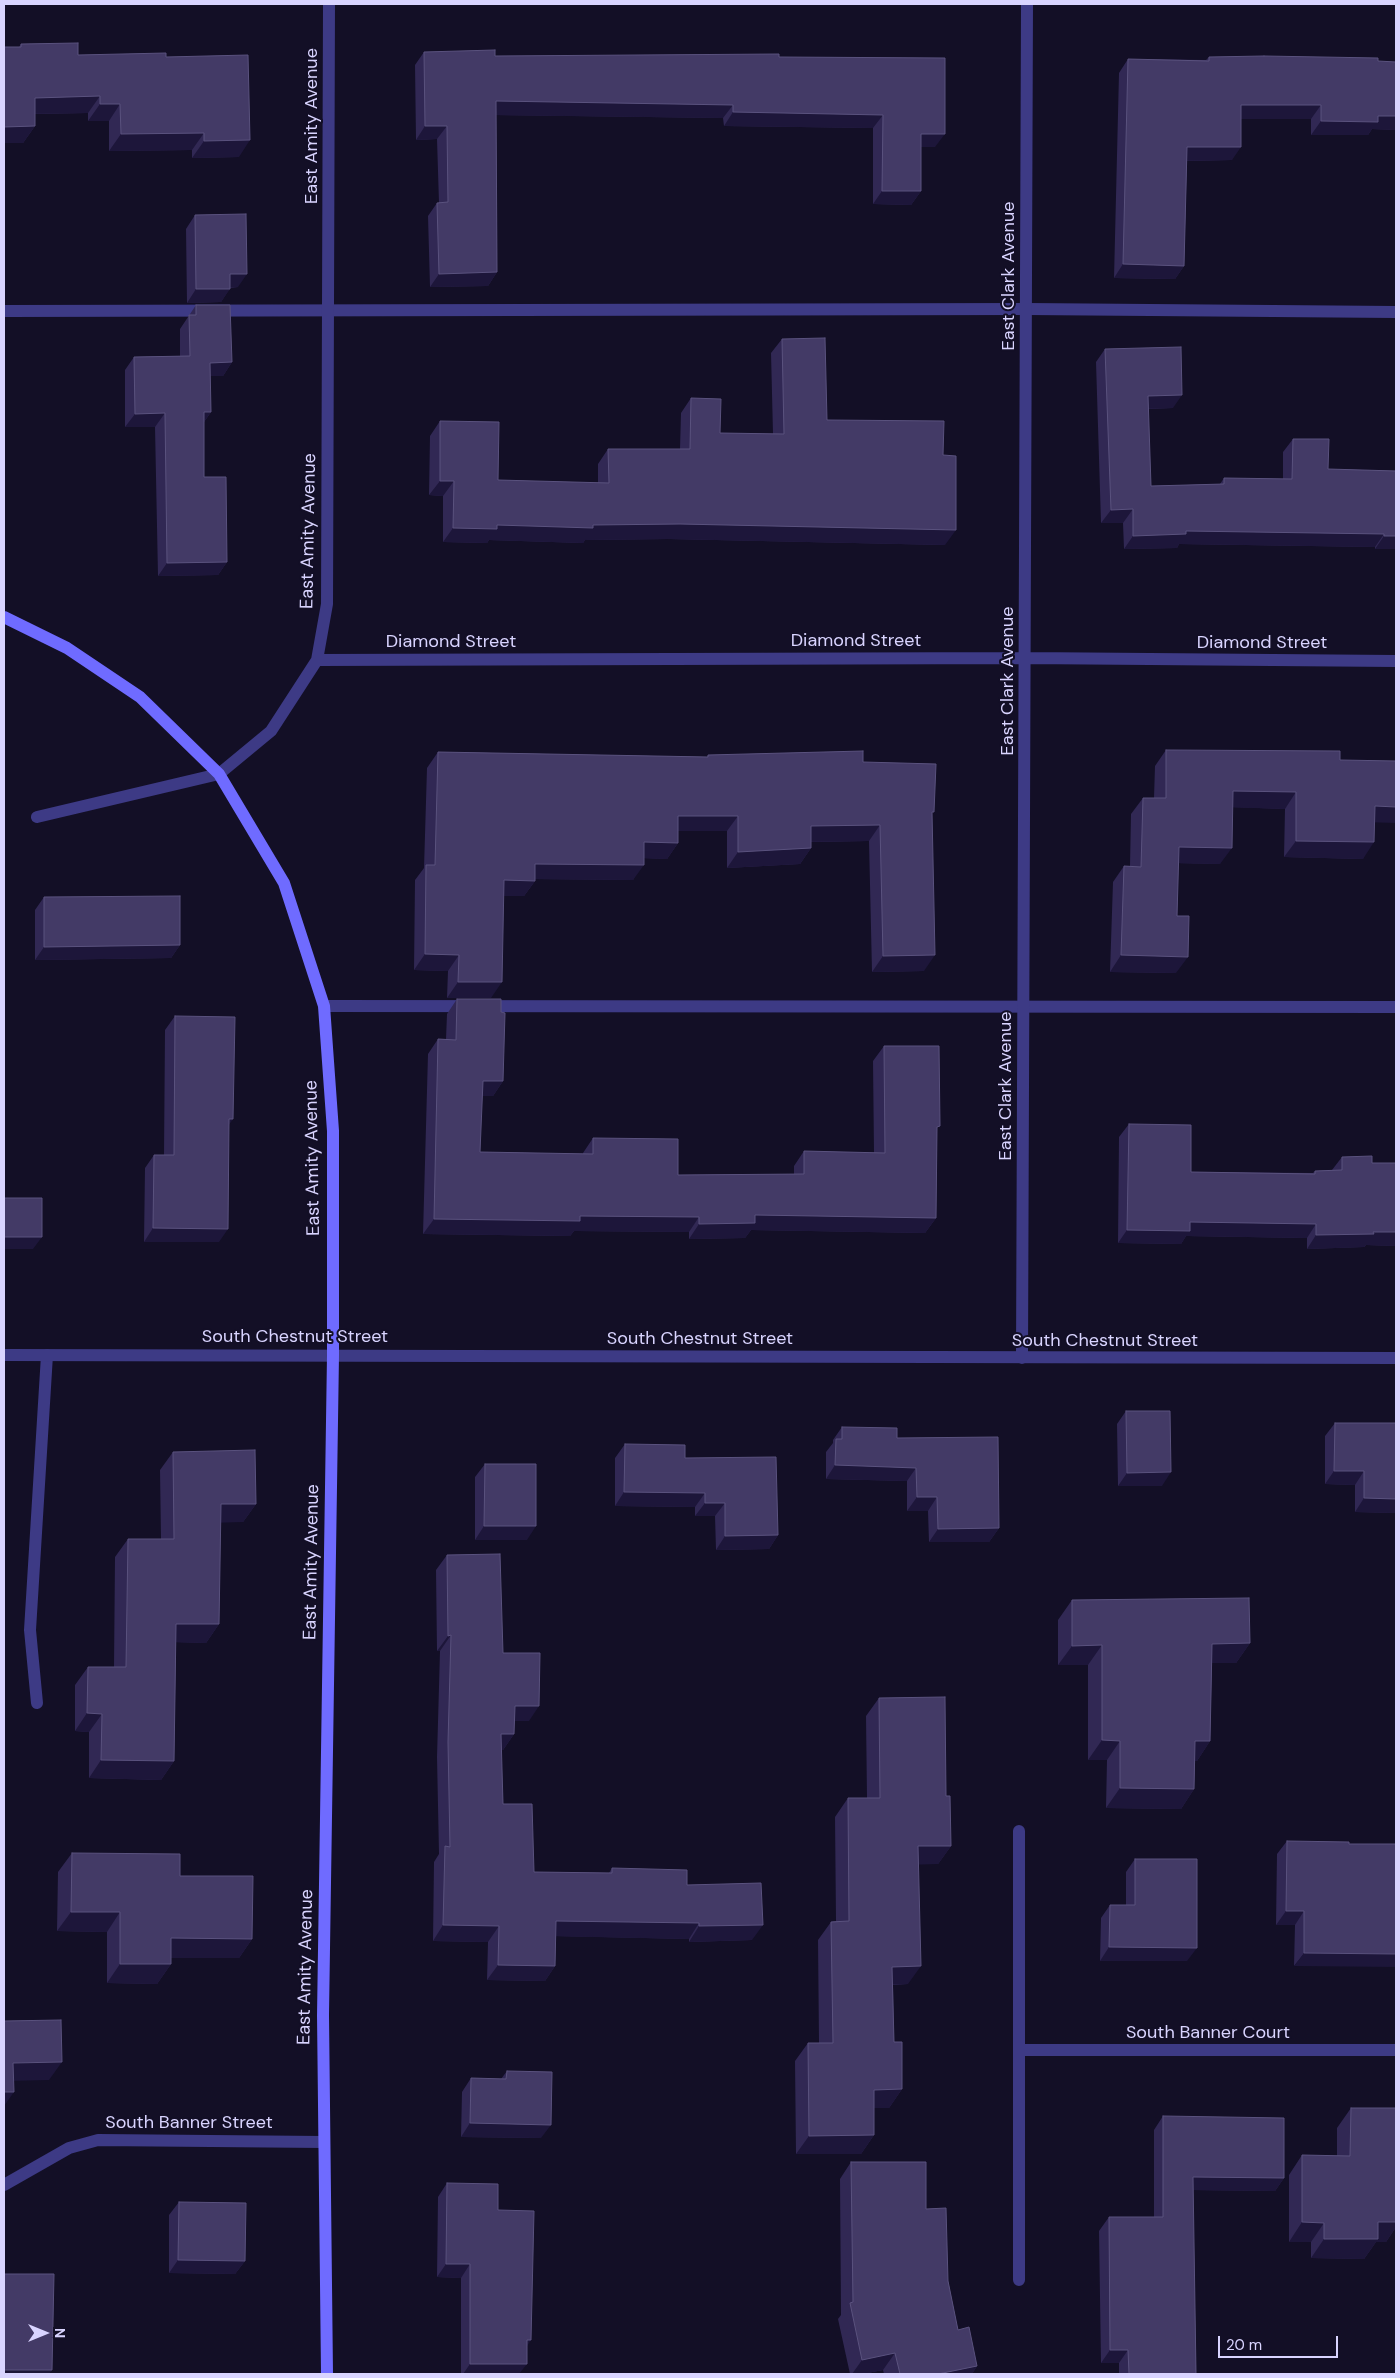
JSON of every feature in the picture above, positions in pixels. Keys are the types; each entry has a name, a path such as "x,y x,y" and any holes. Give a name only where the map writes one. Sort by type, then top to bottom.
{"main road":[{"path":"4,617 67,648 140,697 219,774"},
{"name":"East Amity Avenue","path":"219,774 284,883 324,1006 333,1131 333,1355 323,2015 327,2374"}],"street":[{"name":"East Amity Avenue","path":"219,774 271,731 317,660 327,604 329,4"},
{"name":"East Clark Avenue","path":"1022,1358 1027,4"},
{"path":"4,311 1027,309 1396,312"},
{"name":"Diamond Street","path":"317,660 1026,658 1396,661"},
{"path":"37,817 219,774"},
{"path":"324,1006 1396,1007"},
{"name":"South Chestnut Street","path":"4,1355 1396,1358"},
{"path":"37,1703 30,1630 47,1355"},
{"path":"1019,1831 1019,2280"},
{"name":"South Banner Court","path":"1019,2050 1396,2050"},
{"name":"South Banner Street","path":"4,2185 69,2148 98,2140 324,2142"}],"building":[{"path":"78,43 78,55 166,53 166,57 248,55 250,140 204,141 204,133 121,134 120,104 100,104 100,96 35,98 35,126 4,127 4,47 21,47 21,44"},
{"path":"495,50 495,56 779,54 779,57 945,58 945,134 921,134 921,191 882,191 883,115 733,112 733,105 496,101 497,272 439,274 437,203 448,202 447,126 425,126 424,52"},
{"path":"1209,57 1378,58 1378,61 1396,62 1396,116 1378,116 1378,122 1321,121 1321,105 1241,105 1241,147 1187,147 1184,266 1123,264 1128,59 1209,61"},
{"path":"246,214 247,274 230,274 230,289 196,289 195,215"},
{"path":"196,305 230,305 232,362 210,363 211,412 204,412 204,477 226,477 227,562 167,563 165,413 135,414 134,357 190,356 189,315 196,315"},
{"path":"825,338 827,420 944,421 943,455 956,456 956,530 680,524 593,525 593,528 497,525 497,529 453,528 454,481 440,481 440,421 499,422 498,480 609,483 608,449 690,449 691,398 721,399 720,433 784,434 782,339"},
{"path":"1181,347 1182,395 1148,396 1151,486 1224,484 1224,478 1292,479 1293,439 1329,439 1328,469 1396,471 1396,536 1384,536 1384,534 1186,531 1186,534 1133,536 1133,509 1111,510 1105,349"},
{"path":"1166,750 1340,751 1340,760 1396,761 1396,807 1375,806 1374,842 1296,841 1296,792 1233,791 1232,848 1179,847 1177,916 1189,916 1188,957 1121,955 1124,866 1141,867 1143,798 1166,798"},
{"path":"863,751 863,762 936,764 934,812 932,812 935,955 883,956 880,825 811,826 811,848 738,852 738,816 678,816 678,843 644,842 644,865 535,864 535,881 504,880 502,982 458,982 459,955 425,954 426,865 435,865 438,752 708,757 708,755"},
{"path":"180,896 180,945 44,947 44,897"},
{"path":"457,999 501,999 501,1012 505,1013 503,1081 483,1081 480,1152 593,1154 593,1138 678,1139 678,1175 804,1174 804,1151 885,1153 884,1046 939,1046 940,1126 937,1127 936,1218 755,1215 755,1223 699,1224 699,1217 580,1216 580,1221 434,1219 438,1039 456,1040"},
{"path":"175,1016 235,1017 233,1119 229,1119 228,1229 153,1228 154,1155 174,1155"},
{"path":"1129,1124 1191,1125 1191,1172 1315,1174 1315,1171 1342,1170 1342,1157 1372,1156 1372,1163 1396,1163 1396,1232 1316,1235 1316,1224 1190,1222 1190,1231 1127,1230"},
{"path":"4,1198 42,1198 42,1237 4,1237"},
{"path":"1126,1411 1170,1411 1171,1472 1127,1473"},
{"path":"1335,1423 1396,1423 1396,1499 1364,1498 1364,1471 1334,1471"},
{"path":"842,1427 897,1428 897,1438 998,1437 999,1528 938,1529 937,1497 917,1497 916,1468 835,1465 836,1439 842,1439"},
{"path":"625,1444 685,1445 685,1458 776,1457 778,1535 725,1536 725,1503 705,1503 705,1493 624,1492"},
{"path":"255,1450 256,1504 221,1504 219,1624 176,1624 174,1761 101,1760 102,1714 87,1713 88,1667 126,1667 128,1539 174,1539 173,1452"},
{"path":"485,1464 536,1464 536,1526 484,1526"},
{"path":"500,1554 503,1653 540,1653 539,1706 515,1706 514,1734 501,1734 503,1804 532,1804 534,1872 612,1873 612,1868 687,1870 687,1885 761,1883 763,1925 699,1926 699,1923 556,1921 555,1966 498,1965 499,1926 443,1925 445,1846 450,1847 448,1742 451,1635 448,1636 447,1555"},
{"path":"1249,1598 1250,1643 1212,1644 1210,1741 1195,1741 1194,1789 1120,1788 1120,1741 1102,1740 1102,1645 1072,1646 1072,1600"},
{"path":"945,1697 946,1796 950,1796 951,1846 918,1846 921,1966 892,1967 894,2042 902,2042 902,2089 874,2090 874,2135 809,2136 808,2043 833,2043 831,1922 849,1921 848,1798 880,1798 879,1698"},
{"path":"1287,1841 1396,1844 1396,1954 1304,1953 1304,1911 1286,1911"},
{"path":"72,1853 180,1854 180,1876 253,1876 252,1939 171,1938 171,1964 120,1964 120,1912 71,1912"},
{"path":"1135,1859 1197,1859 1197,1948 1109,1947 1110,1905 1135,1905"},
{"path":"61,2020 62,2062 13,2063 14,2092 4,2092 4,2021"},
{"path":"507,2071 552,2072 551,2125 470,2123 471,2078 506,2079"},
{"path":"1351,2108 1396,2108 1396,2222 1378,2222 1378,2239 1324,2239 1324,2223 1302,2222 1302,2155 1350,2156"},
{"path":"1163,2116 1284,2118 1284,2178 1193,2177 1196,2374 1129,2374 1128,2350 1110,2350 1109,2217 1163,2217"},
{"path":"851,2162 926,2162 926,2209 946,2208 948,2281 958,2330 969,2327 977,2366 938,2374 900,2374 895,2353 862,2360 850,2303 853,2302"},
{"path":"447,2183 498,2184 498,2210 534,2211 531,2340 527,2340 527,2364 470,2364 470,2264 446,2264"},
{"path":"179,2202 246,2203 245,2261 178,2260"},
{"path":"4,2274 54,2274 52,2370 4,2370"}]}
